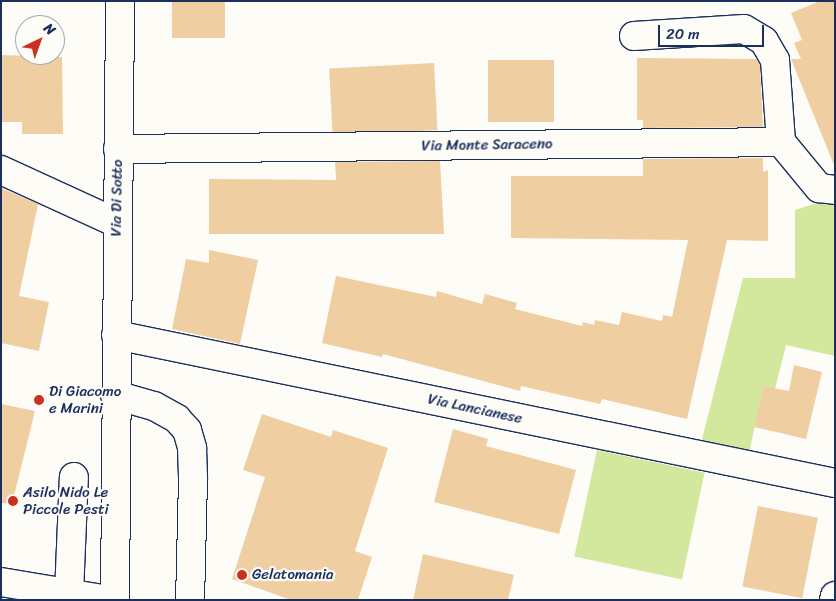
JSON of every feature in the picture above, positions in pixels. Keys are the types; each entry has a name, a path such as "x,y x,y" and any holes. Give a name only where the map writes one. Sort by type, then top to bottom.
{"street":[{"name":"Via Di Sotto","path":"115,600 115,395 120,1"},
{"path":"634,36 744,29 764,40 775,60 781,142 819,188 835,190"},
{"name":"Via Monte Saraceno","path":"118,149 781,142"},
{"path":"1,170 117,223"},
{"name":"Via Lancianese","path":"116,335 835,483"},
{"path":"115,395 154,406 177,420 187,430 192,448 193,479 190,600"},
{"path":"69,594 74,477"},
{"path":"1,582 108,600"},
{"path":"834,600 835,596"}],"green space":[{"path":"835,197 835,356 786,345 775,389 763,386 748,459 700,447 743,278 795,278 795,210"},
{"path":"597,450 705,473 682,579 574,557"}],"building":[{"path":"172,1 225,1 225,38 172,38"},
{"path":"820,1 835,1 834,165 791,59 801,59 794,43 802,40 791,13"},
{"path":"1,55 15,55 15,65 62,65 63,134 22,134 22,122 1,122"},
{"path":"637,58 756,59 760,65 763,127 643,128 643,120 637,120"},
{"path":"488,60 554,60 554,122 488,122"},
{"path":"434,63 438,130 333,135 329,68"},
{"path":"763,158 763,172 768,170 768,241 727,240 687,419 602,399 600,404 521,386 520,391 383,354 382,357 322,343 336,276 436,297 437,291 482,304 485,294 517,303 515,309 582,326 583,322 594,325 595,320 619,325 622,312 662,321 663,315 672,317 688,240 511,238 511,176 643,176 643,159"},
{"path":"440,161 444,234 209,234 209,179 336,180 335,162"},
{"path":"1,188 38,204 19,296 49,302 39,351 1,343"},
{"path":"209,250 258,260 240,344 172,329 186,259 209,263"},
{"path":"794,365 822,372 806,439 754,427 763,386 789,391"},
{"path":"1,404 35,411 12,504 1,503"},
{"path":"262,414 331,437 333,430 388,448 355,551 372,557 358,600 291,600 232,579 265,477 243,470"},
{"path":"453,429 488,439 486,446 576,470 559,534 434,502"},
{"path":"758,506 818,518 802,598 742,586"},
{"path":"423,554 514,575 508,600 413,600"}],"place":[{"name":"Di Giacomo e Marini","path":"39,400"},
{"name":"Asilo Nido Le Piccole Pesti","path":"13,501"},
{"name":"Gelatomania","path":"242,575"}]}
